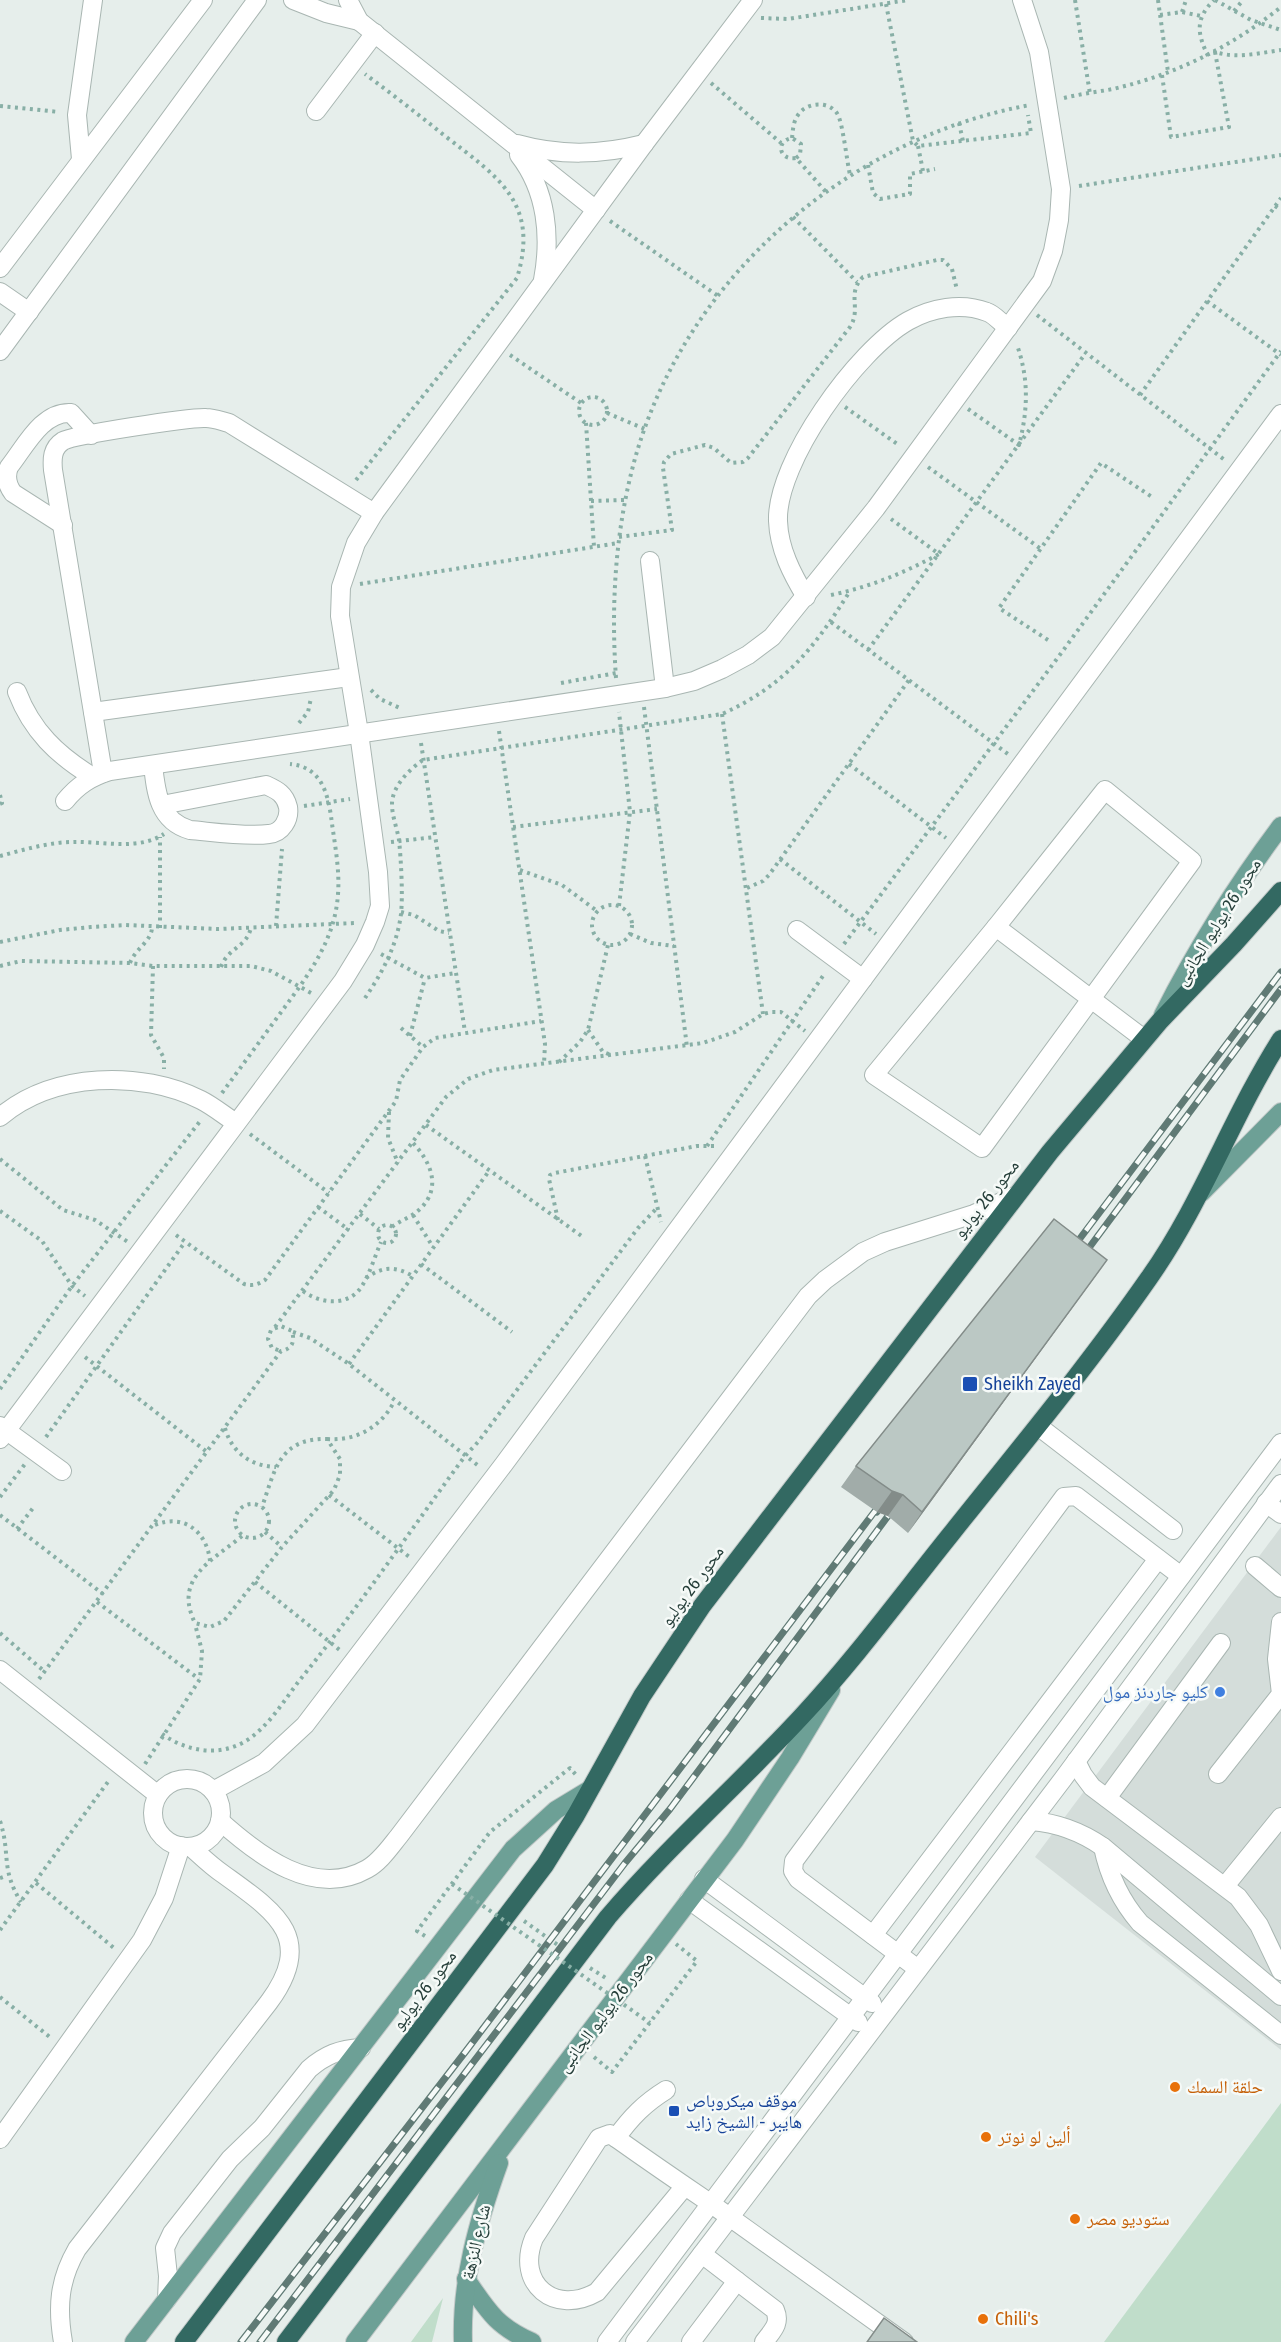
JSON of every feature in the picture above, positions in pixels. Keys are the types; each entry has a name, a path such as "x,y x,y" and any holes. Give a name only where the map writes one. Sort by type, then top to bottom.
{"highway":[{"name":"محور 26 يوليو","path":"184,2342 510,1912 561,1840 642,1696 702,1606 1015,1196 1144,1039 1281,891"},
{"path":"286,2342 577,1958 636,1885 694,1823 773,1747 840,1672 1038,1426 1148,1280 1185,1223 1237,1115 1281,1039"}],"main road":[{"name":"محور 26 يوليو الجانبى","path":"1160,1021 1212,925 1281,826"},
{"path":"1201,1193 1281,1112"},
{"name":"محور 26 يوليو الجانبى","path":"355,2342 664,1934 780,1775 840,1672"},
{"path":"134,2342 513,1849 556,1810 590,1790"},
{"name":"شارع النزهة","path":"463,2342 466,2279 481,2211 505,2145"},
{"path":"466,2279 491,2316 516,2335 532,2342"}],"street":[{"path":"81,159 77,115 93,0"},
{"path":"0,268 202,0"},
{"path":"0,351 257,0"},
{"path":"294,0 326,13 359,21 596,210"},
{"path":"348,0 359,21"},
{"path":"62,1471 35,1451 2,1432 70,1346 327,1001 365,945 377,914 375,844 340,616 341,586 356,543 374,513 496,346 753,0"},
{"path":"65,801 77,787 98,775 359,733 412,717 497,713 665,688 704,677 748,655 772,637 876,508 1042,281 1053,251 1059,220 1060,189 1039,52 1022,0"},
{"path":"316,111 375,33"},
{"path":"509,142 553,152 590,154 644,144"},
{"path":"509,142 524,162 536,185 544,209 547,259 542,284"},
{"path":"0,292 28,312"},
{"path":"806,597 793,576 782,549 778,521 781,493 792,466 831,397 856,366 877,345 908,321 934,311 962,306 989,312 1008,328"},
{"path":"63,525 13,493 9,487 7,473 9,467 42,424 54,414 70,413 91,435"},
{"path":"213,1791 256,1768 279,1751 305,1725 494,1478 1281,414"},
{"path":"98,775 93,712 52,457 58,444 64,440 91,435 197,419 218,419 229,423 374,513"},
{"path":"650,561 665,688"},
{"path":"93,712 349,677"},
{"path":"17,692 29,719 47,743 74,765 98,775"},
{"path":"153,765 155,785 162,805 167,817 177,826 190,830 271,834 283,828 288,808 285,798 278,790 266,785 162,805"},
{"path":"1105,790 1192,861 1090,999 982,1148 874,1075 1105,790"},
{"path":"996,927 1144,1039"},
{"path":"797,930 863,979"},
{"path":"0,1116 42,1093 82,1082 123,1079 164,1086 202,1101 236,1123"},
{"path":"220,1821 244,1842 282,1867 302,1875 338,1878 369,1868 399,1836 808,1296 825,1280 863,1252 885,1242 974,1214 1015,1196"},
{"path":"1038,1426 1173,1530"},
{"path":"607,2342 1281,1443"},
{"path":"635,2342 1077,1761 1281,1484"},
{"path":"918,1969 798,1879 793,1871 794,1861 1068,1495 1076,1496 1181,1576"},
{"path":"1237,1501 1261,1510 1281,1514"},
{"path":"873,1935 1158,1559"},
{"path":"1255,1566 1281,1588"},
{"path":"1218,1774 1281,1694 1277,1659 1281,1622"},
{"path":"1107,1798 1221,1643"},
{"path":"0,1670 158,1795"},
{"path":"1077,1761 1087,1782 1226,1886 1250,1911 1281,1971"},
{"path":"0,2139 154,1920 186,1847 210,1838 220,1821 220,1805 213,1791 205,1784 185,1779 174,1781 165,1787 158,1795 153,1812 158,1830 172,1844 186,1847 280,1919 290,1945 289,1961 285,1976 274,1996 77,2249 67,2267 61,2285 58,2305 63,2342"},
{"path":"1226,1886 1281,1817"},
{"path":"1031,1821 1073,1829 1103,1847 1281,1996"},
{"path":"1103,1847 1112,1880 1129,1910 1140,1923 1281,2035"},
{"path":"704,1879 885,2013"},
{"path":"689,1900 872,2031"},
{"path":"167,2299 168,2276 165,2248 172,2233 230,2159 262,2128 309,2069 318,2061 338,2051 361,2048"},
{"path":"616,2138 630,2119 666,2090"},
{"path":"685,2186 597,2292 584,2299 569,2301 555,2299 542,2291 532,2277 528,2264 529,2250 534,2238 599,2138 610,2134 710,2203 904,2342"},
{"path":"702,2254 775,2310 776,2326 764,2342"},
{"path":"691,2342 737,2281"}],"path":[{"path":"740,18 788,19 908,0"},
{"path":"1075,0 1090,93"},
{"path":"1158,0 1168,72"},
{"path":"1182,12 1186,0"},
{"path":"1208,56 1200,35 1201,16 1214,0 1260,24 1281,30"},
{"path":"1234,11 1243,0"},
{"path":"886,4 913,141 918,146 923,171"},
{"path":"619,906 630,812 616,673 614,619 618,543 625,500 645,429 676,360 718,296 753,255 793,218 850,175 913,141 959,123 1027,105 1090,93 1162,75 1215,52 1260,24 1281,7"},
{"path":"1160,15 1182,12 1201,16"},
{"path":"1215,52 1227,56 1239,56 1281,50"},
{"path":"1162,75 1172,137 1228,127 1215,52"},
{"path":"345,495 517,278 524,248 524,233 519,211 500,179 352,63"},
{"path":"698,72 782,143"},
{"path":"792,138 798,114 807,107 818,104 829,106 838,114 850,175"},
{"path":"918,146 1031,133 1027,105"},
{"path":"0,106 77,115"},
{"path":"959,123 963,141"},
{"path":"792,138 798,140 802,150 796,158 789,159 783,156 780,150 786,139 792,138"},
{"path":"1060,189 1281,155"},
{"path":"796,158 826,192"},
{"path":"868,165 873,193 880,199 910,194 912,191 910,174 935,169"},
{"path":"1140,395 1281,198"},
{"path":"1275,206 1281,210"},
{"path":"596,210 718,296"},
{"path":"793,218 857,282"},
{"path":"619,537 670,531 673,528 663,468 664,462 671,454 705,445 714,448 731,464 743,462 748,458 850,327 856,312 853,297 857,282 863,277 943,260 952,269 962,306"},
{"path":"707,1146 860,921 1062,652 1280,353 1207,301"},
{"path":"1025,305 1085,354 1239,471"},
{"path":"1008,328 1018,345 1026,385 1027,405 1018,445"},
{"path":"496,346 581,403"},
{"path":"868,650 1085,354"},
{"path":"594,397 602,400 607,413 601,422 586,423 581,418 579,410 581,403 587,398 594,397"},
{"path":"956,400 1018,445"},
{"path":"607,413 645,429"},
{"path":"586,423 594,547"},
{"path":"1048,640 999,608 1101,463 1152,497"},
{"path":"591,501 625,500"},
{"path":"876,508 939,554"},
{"path":"341,586 618,543"},
{"path":"806,597 850,591 896,576 939,554"},
{"path":"364,998 388,958 401,912 399,842 392,803 405,777 423,760 722,714 743,704 783,677 806,654 831,622 850,591"},
{"path":"831,622 1021,764"},
{"path":"558,683 616,673"},
{"path":"747,888 763,881 909,680"},
{"path":"367,685 388,704 412,717 423,760 465,1032"},
{"path":"642,692 687,1047"},
{"path":"497,713 545,1044 544,1064"},
{"path":"722,714 763,1014"},
{"path":"0,1389 72,1286 211,1107 320,956 333,924 339,881 329,802 327,792 315,774 301,766 284,764"},
{"path":"849,764 959,848"},
{"path":"288,808 395,794"},
{"path":"0,795 2,803 0,804"},
{"path":"513,827 657,809"},
{"path":"0,856 31,848 72,842 126,844 160,837 177,826"},
{"path":"276,926 283,828"},
{"path":"160,837 160,927"},
{"path":"375,844 435,837"},
{"path":"780,859 889,944"},
{"path":"520,870 562,885 597,912"},
{"path":"607,906 619,906 631,918 633,926 630,934 621,943 608,945 595,935 593,919 597,912 607,906"},
{"path":"0,942 60,930 92,927 219,929 333,924 377,914 401,912 414,915 439,931 449,933"},
{"path":"130,963 137,950 149,939 153,932 152,927"},
{"path":"221,967 230,952 249,937 251,927"},
{"path":"630,934 651,943 674,946"},
{"path":"365,945 425,978 455,973"},
{"path":"558,1062 580,1042 588,1030 608,945"},
{"path":"0,966 21,961 130,963 153,966 251,966 271,971 327,1001"},
{"path":"153,966 150,1027 151,1035 164,1058 164,1086"},
{"path":"410,1035 425,978"},
{"path":"281,1352 272,1348 268,1339 271,1330 349,1230 446,1096 468,1080 493,1070 687,1047 735,1032 763,1014 781,1012 817,1041"},
{"path":"160,1224 244,1284 251,1286 258,1284 265,1280 389,1112 396,1101 400,1080 423,1047 435,1038 541,1021"},
{"path":"402,1028 423,1047"},
{"path":"588,1030 603,1052 612,1056"},
{"path":"389,1112 388,1138 398,1163"},
{"path":"236,1123 329,1193"},
{"path":"426,1125 583,1237"},
{"path":"303,1291 320,1300 338,1301 356,1293 366,1279 381,1242 377,1234 379,1229 385,1225 392,1227 413,1215 426,1203 432,1186 430,1168 426,1158 413,1143"},
{"path":"558,1220 550,1175 707,1146 736,1150"},
{"path":"645,1156 666,1244"},
{"path":"0,1159 63,1210 95,1220 140,1251"},
{"path":"349,1364 489,1171"},
{"path":"318,1207 349,1230"},
{"path":"162,1734 179,1745 202,1750 229,1748 242,1743 261,1729 331,1642 465,1455 478,1442 638,1228 657,1207"},
{"path":"0,1211 42,1240 72,1286 99,1306"},
{"path":"360,1214 379,1229"},
{"path":"413,1215 434,1247"},
{"path":"381,1242 385,1244 394,1240 396,1236 392,1227"},
{"path":"0,1497 98,1366 185,1242"},
{"path":"421,1264 512,1332"},
{"path":"366,1279 382,1269 391,1267 413,1276"},
{"path":"275,1327 281,1326 310,1338 349,1364 394,1402 494,1478"},
{"path":"30,1692 281,1352 291,1347 292,1331"},
{"path":"70,1346 207,1452"},
{"path":"262,1508 276,1467 288,1450 300,1442 313,1439 350,1438 372,1428 388,1412 394,1402"},
{"path":"225,1428 233,1446 247,1460 266,1467 276,1467"},
{"path":"195,1623 202,1627 217,1625 224,1621 282,1546 329,1495 338,1482 341,1467 337,1452 327,1439"},
{"path":"329,1495 424,1569"},
{"path":"137,1777 162,1734 200,1679 202,1651 187,1601 189,1589 200,1569 242,1536 257,1538 265,1532 269,1519 262,1508 249,1504 238,1511 235,1525 242,1536"},
{"path":"17,1528 33,1508"},
{"path":"0,1515 103,1594"},
{"path":"153,1526 175,1521 197,1530 209,1550 210,1562"},
{"path":"265,1532 282,1546"},
{"path":"255,1582 354,1661"},
{"path":"97,1602 200,1679"},
{"path":"0,1633 45,1672"},
{"path":"0,1930 121,1764"},
{"path":"0,1821 4,1832 3,1858 6,1876 21,1902"},
{"path":"417,1931 490,1832"},
{"path":"0,1878 6,1876"},
{"path":"36,1883 128,1960"},
{"path":"452,1884 650,2023"},
{"path":"510,1912 622,1989"},
{"path":"612,2072 697,1961 664,1934"},
{"path":"0,1997 64,2049"}],"shaded area":[{"name":"كليو جاردنز مول","path":"1281,1527 1281,2050 1035,1857"}],"green space":[{"path":"1281,2103 1281,2342 1104,2342"},
{"path":"443,2298 432,2342 411,2342"}],"building":[{"name":"Sheikh Zayed","path":"1054,1219 1107,1260 922,1512 903,1495 892,1491 856,1466"},
{"path":"884,2318 917,2342 867,2342"}],"railway":[{"path":"1069,1253 1281,972"},
{"path":"1080,1260 1281,989"},
{"path":"241,2342 466,2051 875,1511 877,1512"},
{"path":"260,2342 625,1863 670,1809 888,1516"}],"place":[{"name":"Sheikh Zayed","path":"970,1384"},
{"name":"كليو جاردنز مول","path":"1220,1692"},
{"name":"حلقة السمك","path":"1175,2087"},
{"name":"موقف ميكروباص هايبر - الشيخ زايد","path":"674,2111"},
{"name":"ألين لو نوتر","path":"986,2137"},
{"name":"ستوديو مصر","path":"1075,2219"},
{"name":"Chili's","path":"983,2319"}]}
